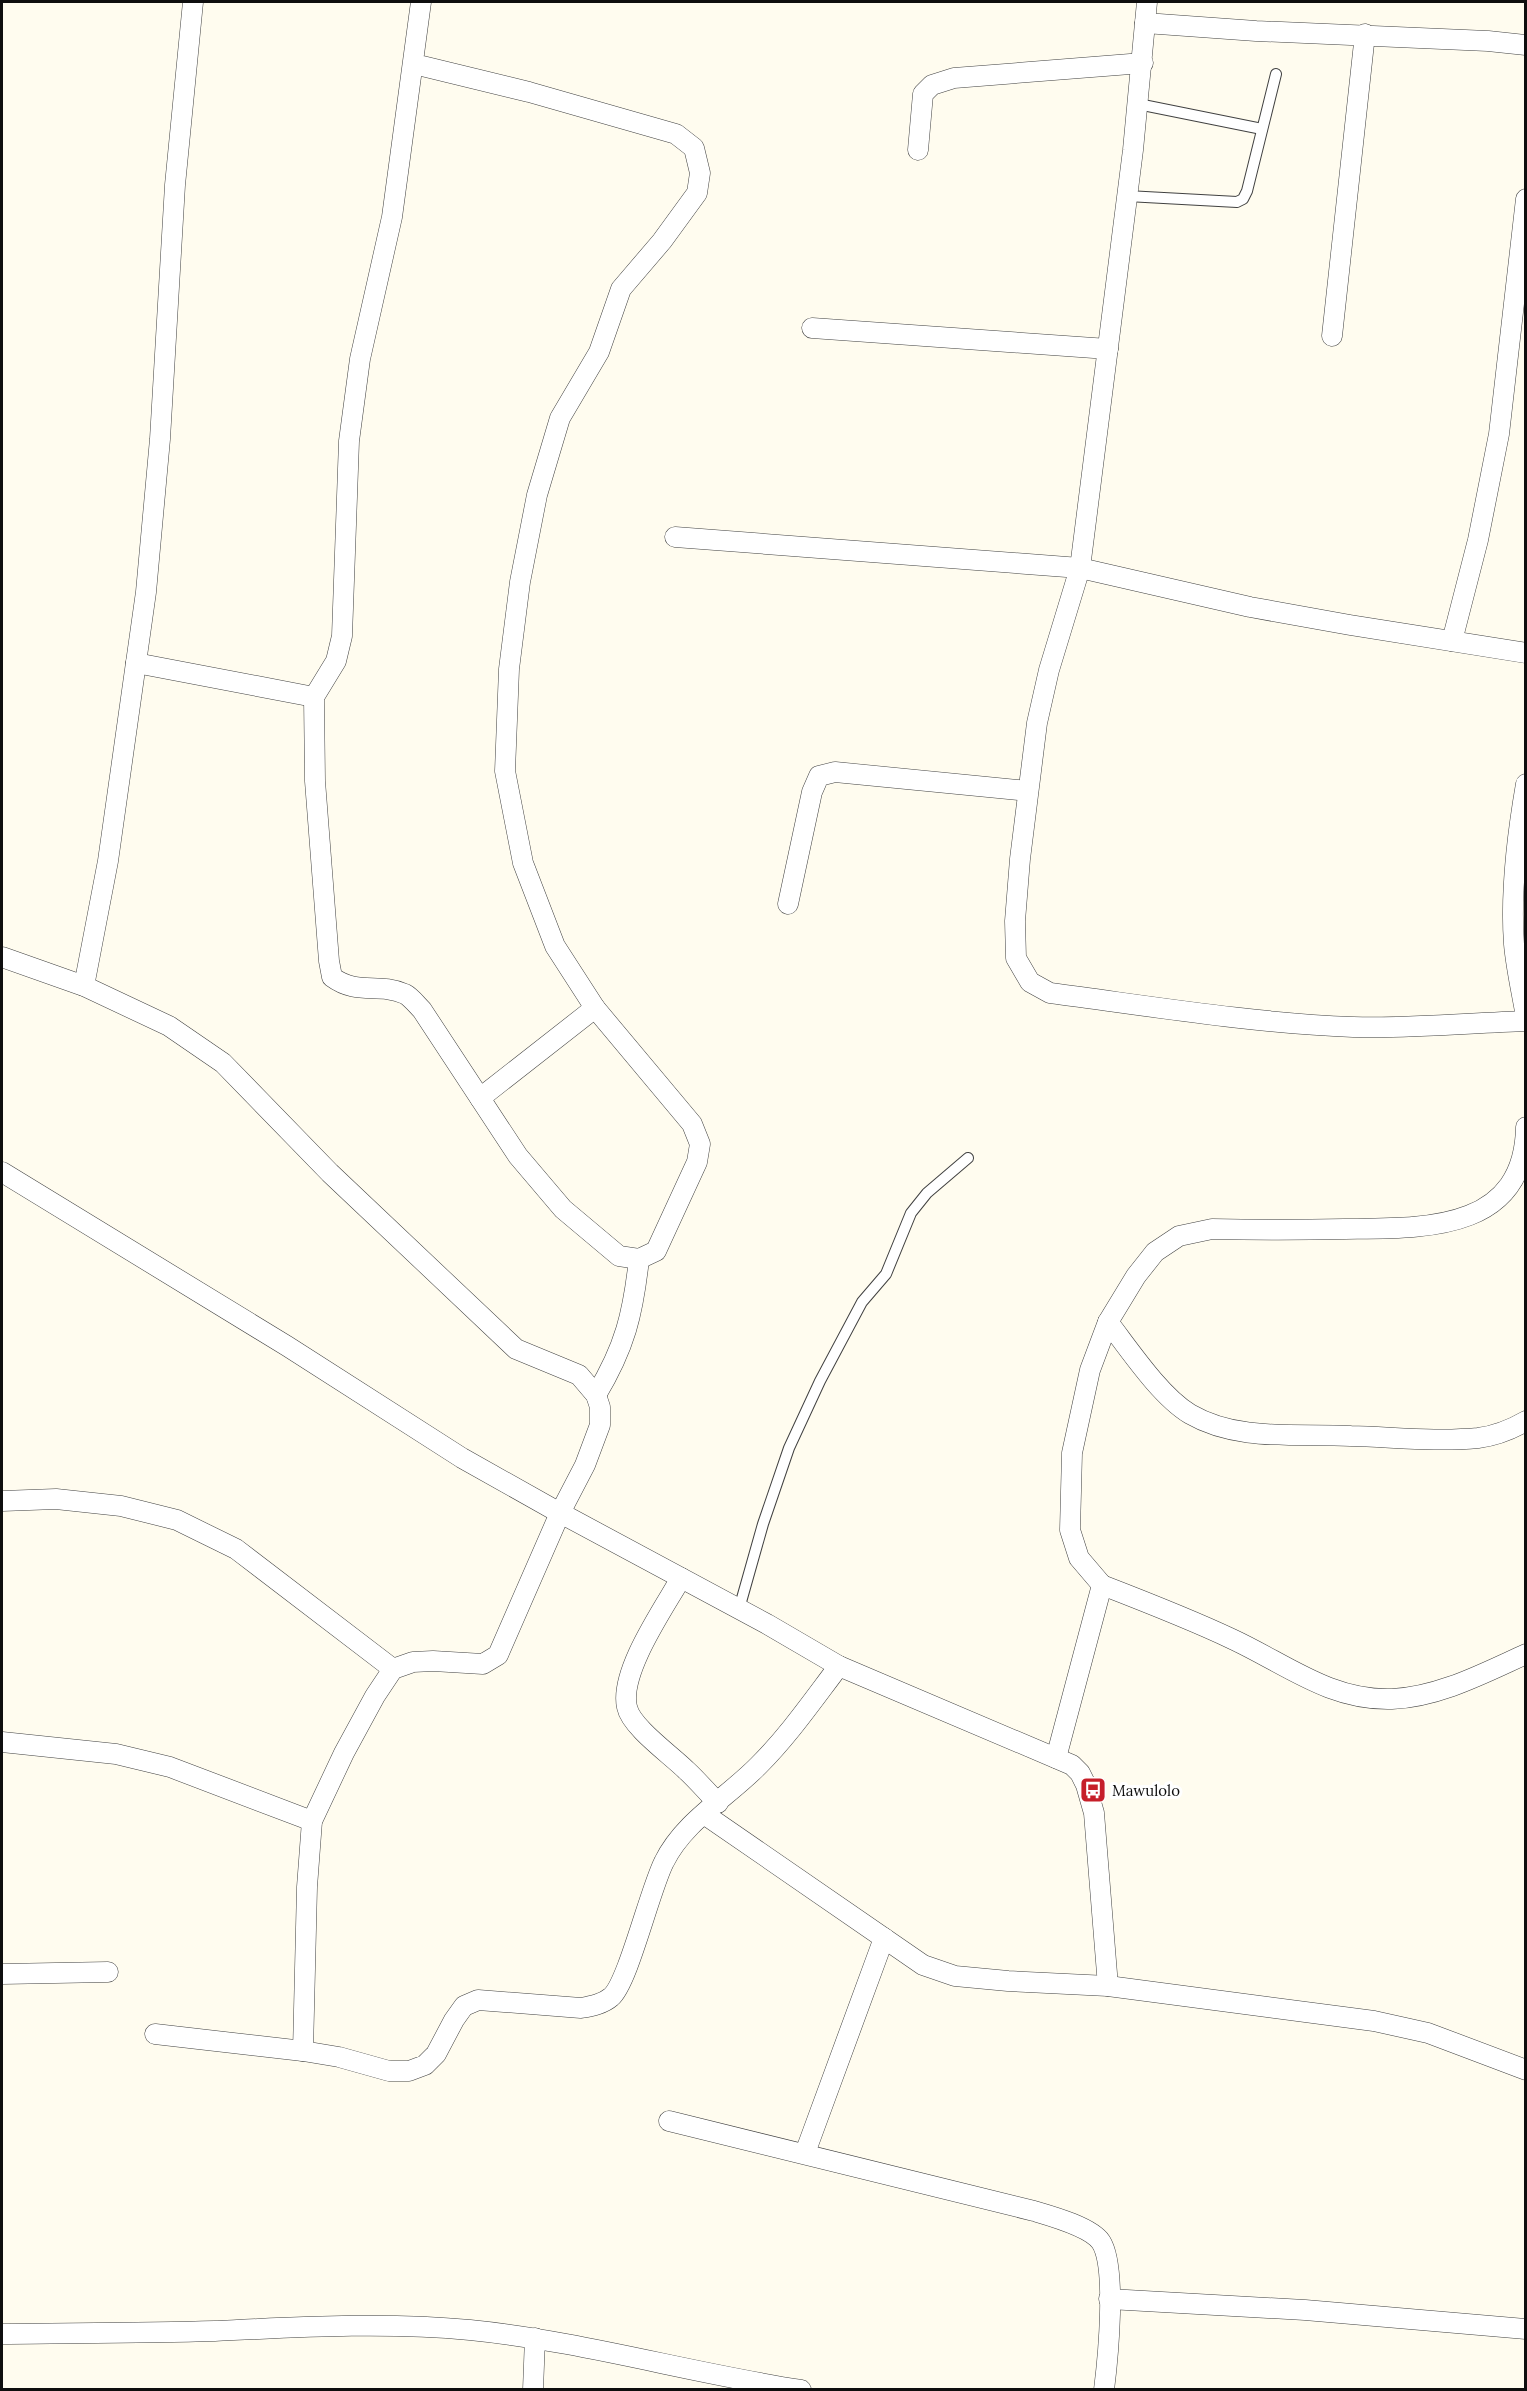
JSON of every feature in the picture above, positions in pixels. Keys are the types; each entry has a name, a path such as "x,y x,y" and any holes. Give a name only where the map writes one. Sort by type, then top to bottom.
{"street":[{"path":"84,986 108,861 155,509 175,185 193,2"},
{"path":"414,64 676,134 694,148 700,173 697,193 662,241 621,289 599,352 560,418 537,495 520,582 509,669 505,771 523,863 555,946 595,1008 692,1124 700,1144 697,1162 656,1251 639,1259 619,1256 563,1209 518,1156 422,1010 407,994 388,989 345,987 332,977 315,781 314,697 336,661 342,636 350,441 357,382 360,359 392,217 421,2"},
{"path":"1147,2 1143,63 1080,568 1049,670 1037,723 1015,921 1016,958 1030,982 1050,993 1311,1025 1356,1027 1526,1022"},
{"path":"1145,23 1526,45"},
{"path":"1332,336 1365,34"},
{"path":"918,150 923,94 932,85 954,78 1143,63"},
{"path":"1452,641 1494,467 1526,200"},
{"path":"812,328 1108,349"},
{"path":"675,537 1080,568 1250,607 1526,653"},
{"path":"136,663 314,697"},
{"path":"788,904 812,792 819,776 835,772 1028,791"},
{"path":"1526,784 1518,830 1514,899 1514,945 1526,1017"},
{"path":"2,957 84,986 169,1026 223,1063 330,1173 516,1349 579,1375 596,1395 600,1407 600,1425 585,1465 560,1513 498,1655 483,1664 412,1662 393,1669 375,1696 344,1753 312,1821 307,1887 303,2051"},
{"path":"480,1098 595,1008"},
{"path":"1526,1127 1518,1168 1506,1190 1482,1210 1454,1222 1418,1228 1212,1229 1179,1236 1155,1252 1136,1276 1108,1322 1090,1370 1072,1453 1070,1494 1070,1530 1079,1558 1102,1585 1182,1616 1234,1640 1325,1688 1359,1698 1394,1699 1428,1693 1458,1683 1526,1654"},
{"path":"2,1172 287,1346 462,1458 560,1513 740,1609 839,1666 1072,1765 1080,1773 1086,1785 1094,1813 1108,1986"},
{"path":"596,1395 622,1349 635,1298 639,1259"},
{"path":"1108,1322 1155,1383 1188,1413 1222,1428 1266,1435 1481,1438 1526,1421"},
{"path":"2,1501 56,1499 122,1506 177,1520 236,1549 393,1669"},
{"path":"681,1578 640,1649 628,1680 627,1708 641,1730 687,1771 711,1809 923,1965 955,1976 1008,1982 1108,1986 1374,2021 1428,2033 1524,2066"},
{"path":"1056,1758 1102,1585"},
{"path":"154,2034 303,2051 339,2057 389,2071 409,2071 425,2065 436,2054 464,2006 478,2000 581,2008 597,2005 612,1996 622,1980 657,1875 670,1848 757,1767 784,1738 839,1666"},
{"path":"2,1742 116,1754 170,1767 312,1821"},
{"path":"805,2153 884,1938"},
{"path":"2,1974 108,1972"},
{"path":"669,2121 1034,2211 1083,2229 1101,2241 1108,2261 1108,2352 1104,2390"},
{"path":"1109,2299 1305,2310 1526,2329"},
{"path":"2,2334 213,2331 347,2324 415,2326 536,2338 744,2381 801,2390"},
{"path":"533,2390 536,2338"}],"lane":[{"path":"1127,196 1237,202 1243,199 1247,191 1275,74"},
{"path":"1138,104 1262,129"},
{"path":"740,1609 763,1524 789,1448 820,1382 862,1302 886,1274 911,1214 927,1193 968,1158"}],"place":[{"name":"Mawulolo","path":"1093,1790"}]}
